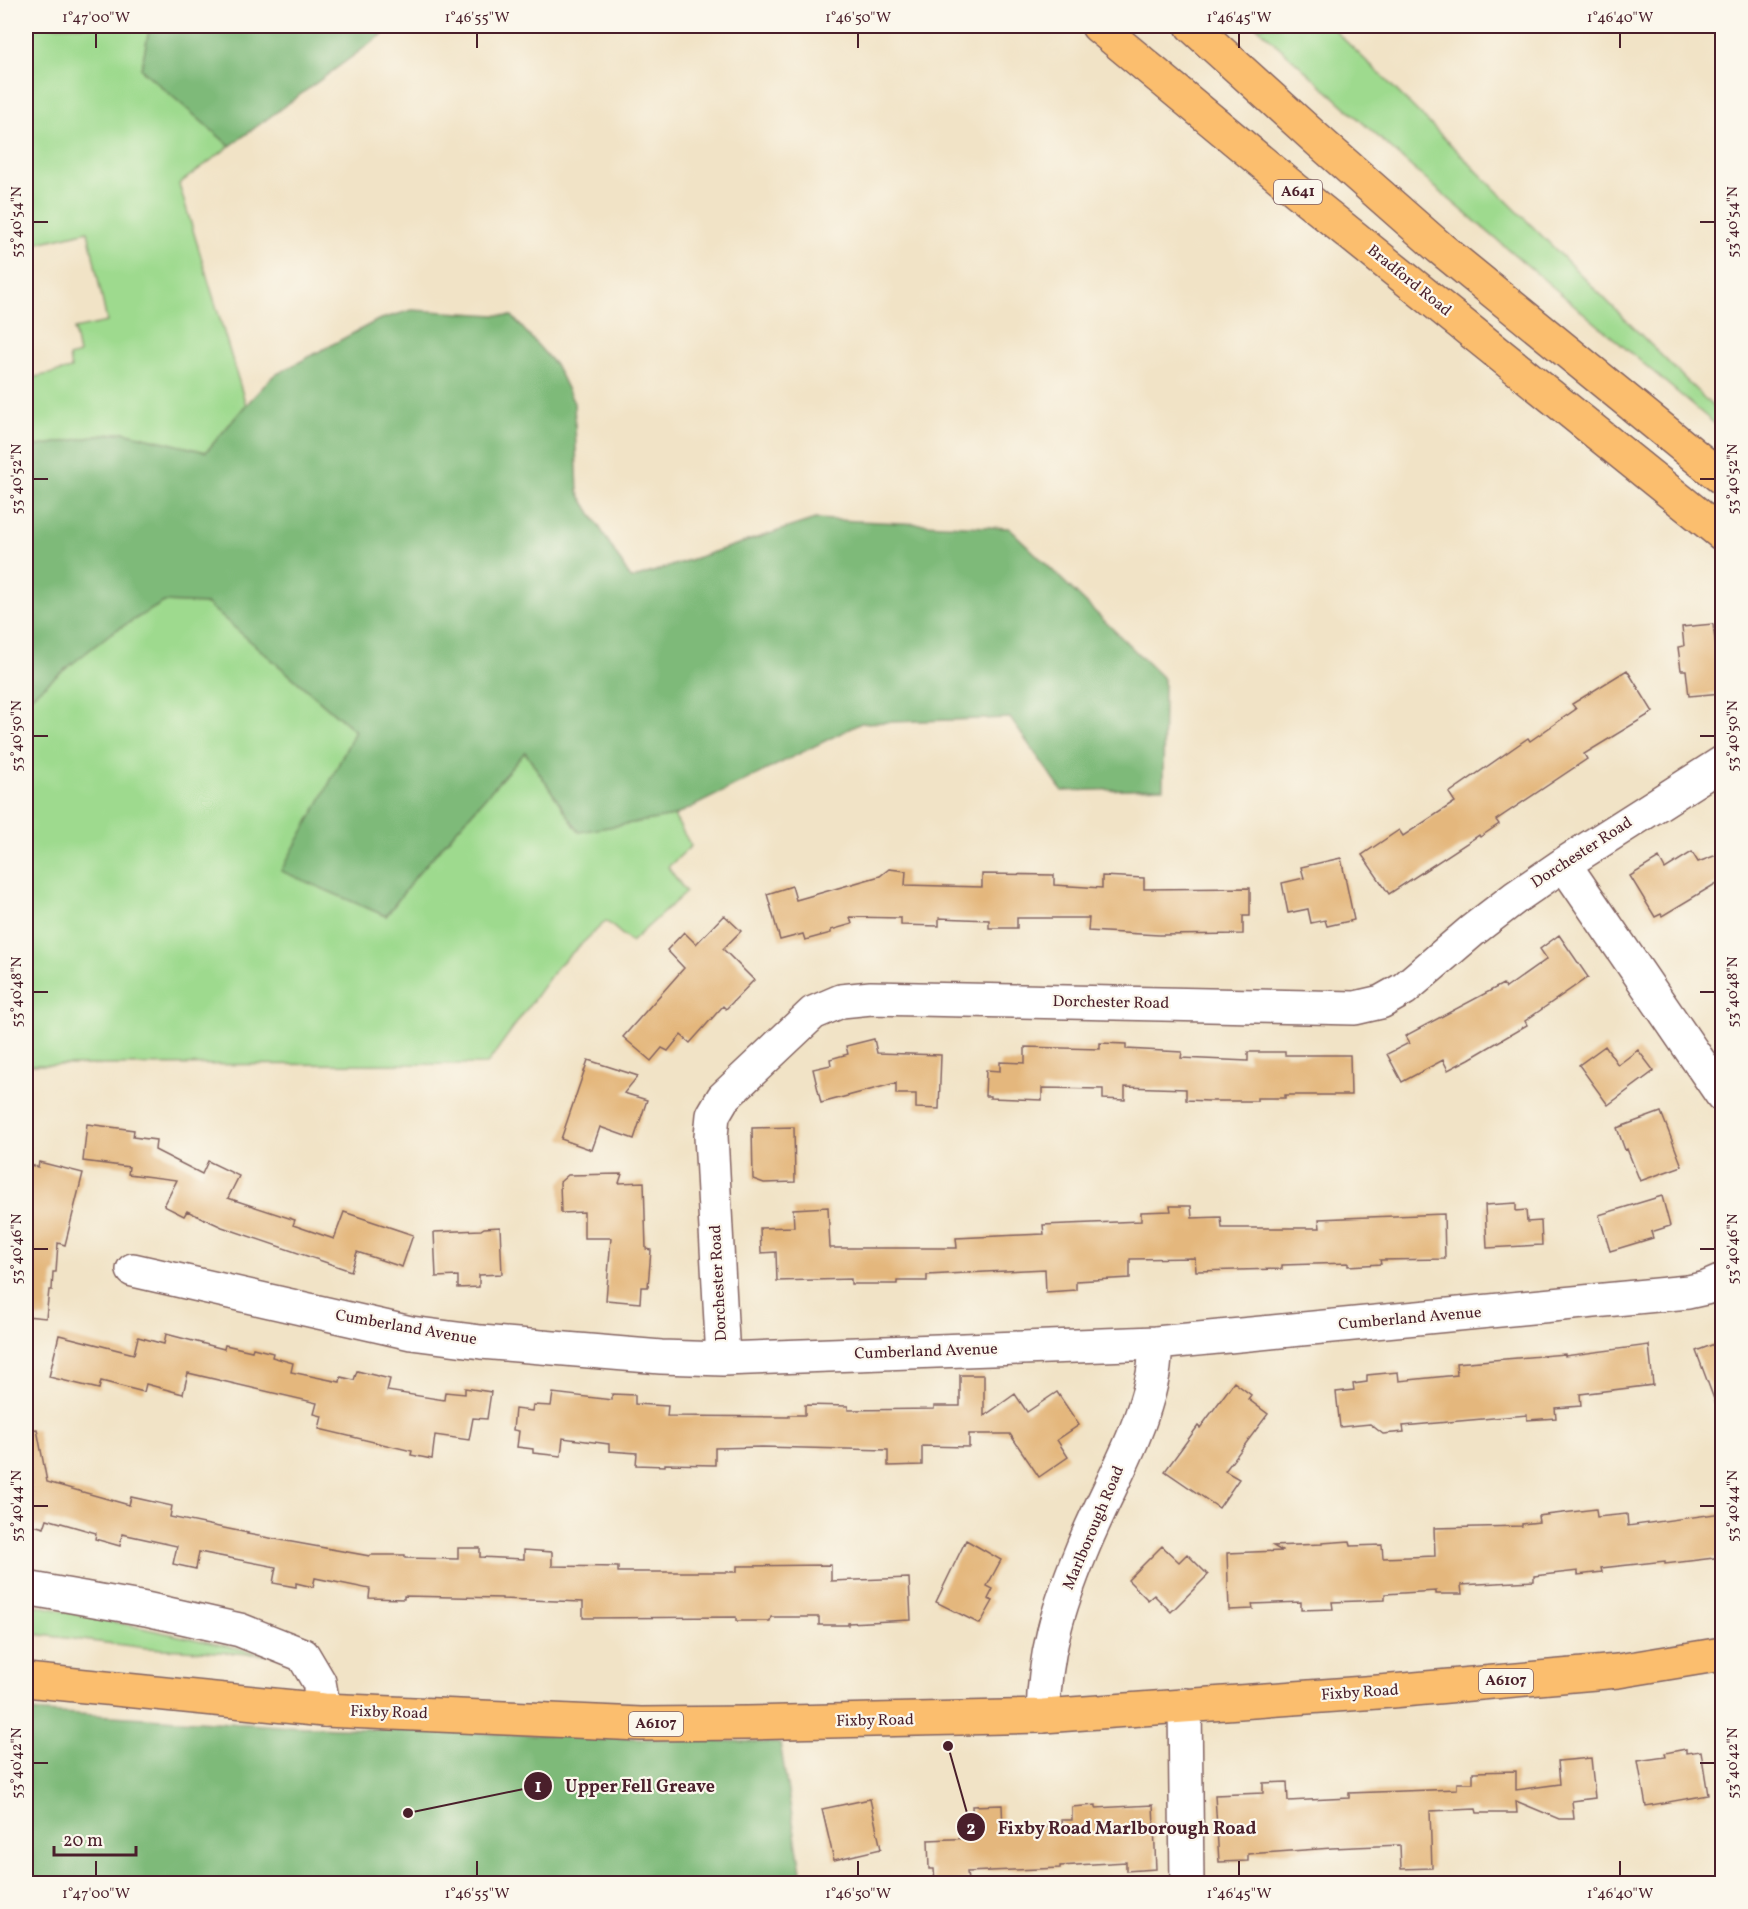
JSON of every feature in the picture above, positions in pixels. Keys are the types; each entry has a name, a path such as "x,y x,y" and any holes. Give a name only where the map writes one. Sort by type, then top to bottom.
{"main road":[{"name":"Bradford Road","path":"1098,26 1287,183 1722,534"},
{"path":"1192,26 1440,248 1722,478"},
{"name":"Fixby Road","path":"26,1680 324,1710 641,1724 875,1721 1043,1716 1392,1691 1618,1671 1722,1653"}],"street":[{"name":"Dorchester Road","path":"723,1359 711,1136 713,1115 723,1098 813,1013 841,1001 871,998 1355,1008 1381,1002 1404,989 1473,930 1564,864 1722,763"},
{"path":"1564,864 1722,1095"},
{"name":"Cumberland Avenue","path":"133,1270 411,1332 481,1342 661,1357 723,1359 1156,1343 1688,1292 1722,1281"},
{"name":"Marlborough Road","path":"1043,1716 1043,1684 1049,1646 1058,1614 1081,1551 1142,1415 1153,1377 1156,1343"},
{"path":"26,1588 146,1609 240,1630 303,1655 319,1682 324,1710"},
{"path":"1185,1705 1187,1884"}],"green space":[{"path":"26,26 150,26 141,69 230,146 179,184 246,405 206,452 123,432 26,448 26,379 71,369 69,357 79,354 74,329 107,322 88,231 26,246"},
{"path":"150,26 394,26 230,146 141,69"},
{"path":"1256,26 1330,26 1722,416 1722,430 1417,172"},
{"path":"412,310 512,316 556,366 574,403 578,492 631,579 815,519 1009,528 1164,679 1163,788 1062,791 1010,718 861,723 674,816 579,832 525,752 416,876 386,916 281,871 326,790 355,731 207,604 164,602 111,633 26,700 26,448 123,432 206,452 273,376 378,320"},
{"path":"164,602 207,604 355,731 282,871 386,916 416,876 525,752 579,832 674,816 691,846 668,867 686,892 631,942 606,921 557,967 487,1064 26,1065 26,700 111,633"},
{"path":"26,1603 268,1655 147,1648 26,1633"},
{"path":"26,1711 281,1726 780,1743 803,1883 26,1883"}],"building":[{"path":"1713,624 1717,656 1722,655 1722,693 1689,696 1686,670 1681,670 1678,647 1684,646 1682,627"},
{"path":"1627,670 1653,712 1584,754 1587,759 1496,820 1499,824 1389,894 1362,855 1399,830 1403,836 1455,802 1449,793 1528,738 1530,741 1576,709 1572,704"},
{"path":"1692,852 1698,862 1722,853 1722,880 1662,916 1661,914 1655,917 1630,876 1659,858 1665,869"},
{"path":"1341,858 1354,920 1327,926 1325,920 1311,923 1308,909 1288,913 1282,883 1304,878 1301,867"},
{"path":"889,869 906,871 905,885 982,887 982,874 1054,875 1054,885 1102,888 1102,876 1144,878 1144,889 1250,888 1250,916 1243,916 1243,934 1159,935 1088,931 1089,918 1017,918 1017,928 989,928 989,920 939,918 939,926 901,925 901,918 850,917 852,924 831,930 831,933 805,940 803,934 780,940 767,894 792,886 796,900 880,876"},
{"path":"724,915 741,931 723,949 754,980 726,1009 723,1006 690,1043 681,1035 668,1051 662,1048 651,1061 623,1037 684,968 667,950 684,932 696,944"},
{"path":"1559,935 1588,977 1525,1021 1527,1025 1469,1059 1448,1070 1443,1060 1402,1082 1387,1054 1409,1043 1405,1036 1503,984 1506,988 1547,959 1540,949"},
{"path":"874,1039 877,1053 941,1055 939,1109 916,1108 916,1094 896,1094 896,1083 821,1103 813,1069 831,1065 830,1059 848,1054 846,1046"},
{"path":"1100,1043 1126,1044 1126,1049 1182,1052 1181,1058 1248,1061 1248,1052 1285,1052 1285,1055 1350,1055 1351,1095 1285,1095 1285,1098 1257,1098 1257,1101 1209,1101 1186,1100 1186,1089 1125,1087 1125,1100 1103,1099 1103,1089 1042,1088 1042,1100 985,1096 986,1070 1000,1071 1000,1062 1025,1063 1025,1047 1100,1049"},
{"path":"1605,1046 1618,1065 1638,1050 1654,1071 1608,1105 1579,1065"},
{"path":"588,1060 638,1076 624,1093 647,1100 634,1139 600,1127 592,1150 561,1139"},
{"path":"1661,1112 1682,1166 1640,1181 1617,1128"},
{"path":"87,1124 134,1130 133,1137 156,1140 155,1150 202,1174 208,1161 239,1176 228,1198 295,1220 293,1225 334,1239 344,1212 413,1235 402,1267 357,1252 351,1271 222,1227 187,1211 184,1216 164,1206 177,1180 128,1174 129,1167 83,1161"},
{"path":"794,1127 795,1182 764,1183 753,1179 752,1128"},
{"path":"39,1162 83,1173 65,1245 58,1243 56,1272 53,1272 52,1290 49,1290 46,1318 26,1316 26,1164 38,1167"},
{"path":"622,1174 619,1183 644,1182 646,1249 651,1250 648,1287 641,1287 640,1303 606,1300 611,1238 584,1238 584,1212 561,1213 560,1182 568,1175"},
{"path":"1662,1196 1670,1226 1651,1232 1653,1238 1610,1251 1599,1215"},
{"path":"1516,1203 1516,1211 1526,1210 1527,1222 1541,1221 1542,1245 1487,1248 1485,1205"},
{"path":"1170,1206 1191,1206 1192,1218 1221,1217 1222,1228 1320,1228 1319,1219 1444,1214 1445,1259 1380,1260 1381,1264 1348,1266 1348,1263 1282,1265 1282,1269 1196,1271 1195,1258 1130,1259 1130,1278 1076,1281 1076,1290 1046,1292 1045,1269 927,1275 927,1281 897,1281 897,1284 851,1284 851,1279 777,1281 776,1252 761,1253 760,1228 794,1227 793,1209 828,1207 830,1248 957,1248 956,1238 1044,1234 1043,1225 1141,1221 1141,1212 1171,1211"},
{"path":"500,1227 502,1274 479,1275 479,1287 458,1288 458,1276 436,1277 434,1232"},
{"path":"166,1334 224,1349 225,1345 273,1353 272,1357 293,1363 291,1372 340,1382 341,1377 354,1380 357,1371 390,1379 387,1391 444,1400 445,1392 465,1394 465,1388 491,1392 487,1419 473,1418 469,1440 435,1435 432,1459 411,1455 412,1451 319,1429 322,1416 314,1414 317,1403 188,1373 183,1394 146,1384 144,1392 101,1381 99,1389 49,1377 59,1335 134,1354 138,1337 164,1344"},
{"path":"1722,1341 1722,1415 1720,1415 1696,1351"},
{"path":"1649,1345 1653,1385 1580,1394 1581,1406 1555,1408 1556,1418 1527,1420 1527,1415 1403,1426 1404,1432 1383,1434 1370,1424 1340,1427 1336,1392 1354,1390 1353,1384 1367,1382 1367,1375 1398,1372 1399,1381 1457,1375 1456,1363 1565,1354 1565,1356"},
{"path":"960,1375 984,1375 984,1416 1015,1394 1027,1412 1057,1392 1079,1425 1057,1440 1068,1457 1039,1477 1010,1434 969,1434 969,1447 922,1446 922,1465 888,1466 888,1450 762,1447 715,1448 715,1465 636,1465 637,1453 609,1451 609,1444 563,1438 561,1456 533,1453 533,1449 517,1447 519,1431 513,1430 515,1409 532,1411 533,1405 551,1406 553,1393 612,1400 612,1394 635,1395 635,1404 668,1406 667,1416 789,1417 789,1415 805,1415 805,1405 848,1406 848,1410 934,1409 934,1406 960,1406"},
{"path":"1234,1382 1251,1395 1248,1399 1268,1414 1225,1471 1239,1479 1219,1508 1165,1471"},
{"path":"37,1429 47,1482 129,1505 131,1497 172,1506 170,1517 247,1534 370,1556 405,1555 405,1558 458,1559 458,1548 480,1548 480,1557 524,1559 524,1550 552,1552 552,1566 618,1567 618,1572 737,1572 737,1566 831,1565 831,1581 909,1578 911,1620 819,1625 819,1617 771,1617 770,1621 736,1621 736,1617 583,1618 583,1602 404,1596 404,1599 369,1598 370,1589 315,1578 313,1587 296,1583 296,1587 273,1583 276,1567 199,1552 196,1569 173,1564 177,1546 122,1534 120,1546 95,1539 96,1533 47,1519 44,1528 26,1523 26,1430"},
{"path":"1596,1509 1597,1517 1627,1514 1628,1526 1722,1513 1722,1557 1665,1564 1665,1561 1601,1568 1602,1572 1578,1575 1578,1571 1534,1576 1534,1581 1461,1585 1462,1594 1436,1594 1436,1591 1385,1594 1385,1600 1332,1602 1333,1609 1301,1610 1301,1602 1252,1604 1253,1609 1229,1610 1227,1553 1282,1551 1273,1546 1350,1541 1351,1546 1382,1545 1383,1558 1435,1556 1434,1528 1522,1526 1522,1524 1539,1522 1538,1516"},
{"path":"966,1540 1001,1560 987,1586 993,1589 988,1599 993,1601 980,1624 936,1602"},
{"path":"1162,1546 1179,1562 1187,1554 1208,1575 1171,1612 1154,1595 1148,1600 1128,1580"},
{"path":"1686,1749 1686,1753 1701,1751 1708,1795 1646,1806 1638,1761 1666,1757 1665,1753"},
{"path":"1591,1758 1595,1798 1572,1801 1574,1819 1559,1819 1516,1801 1517,1813 1477,1813 1476,1809 1430,1811 1432,1868 1401,1869 1400,1845 1248,1854 1248,1861 1219,1862 1215,1795 1263,1793 1263,1783 1287,1782 1288,1801 1349,1798 1349,1793 1457,1789 1457,1783 1473,1783 1473,1772 1516,1771 1516,1790 1560,1784 1558,1761"},
{"path":"870,1799 881,1849 834,1860 822,1809"},
{"path":"1002,1805 1003,1829 1062,1827 1061,1820 1072,1820 1072,1807 1153,1805 1156,1869 1126,1871 1126,1862 1060,1866 1060,1868 967,1872 968,1881 935,1882 934,1869 929,1869 928,1840 974,1838 972,1806"}],"place":[{"name":"Fixby Road Marlborough Road","path":"948,1746"},
{"name":"Upper Fell Greave","path":"408,1813"}]}
